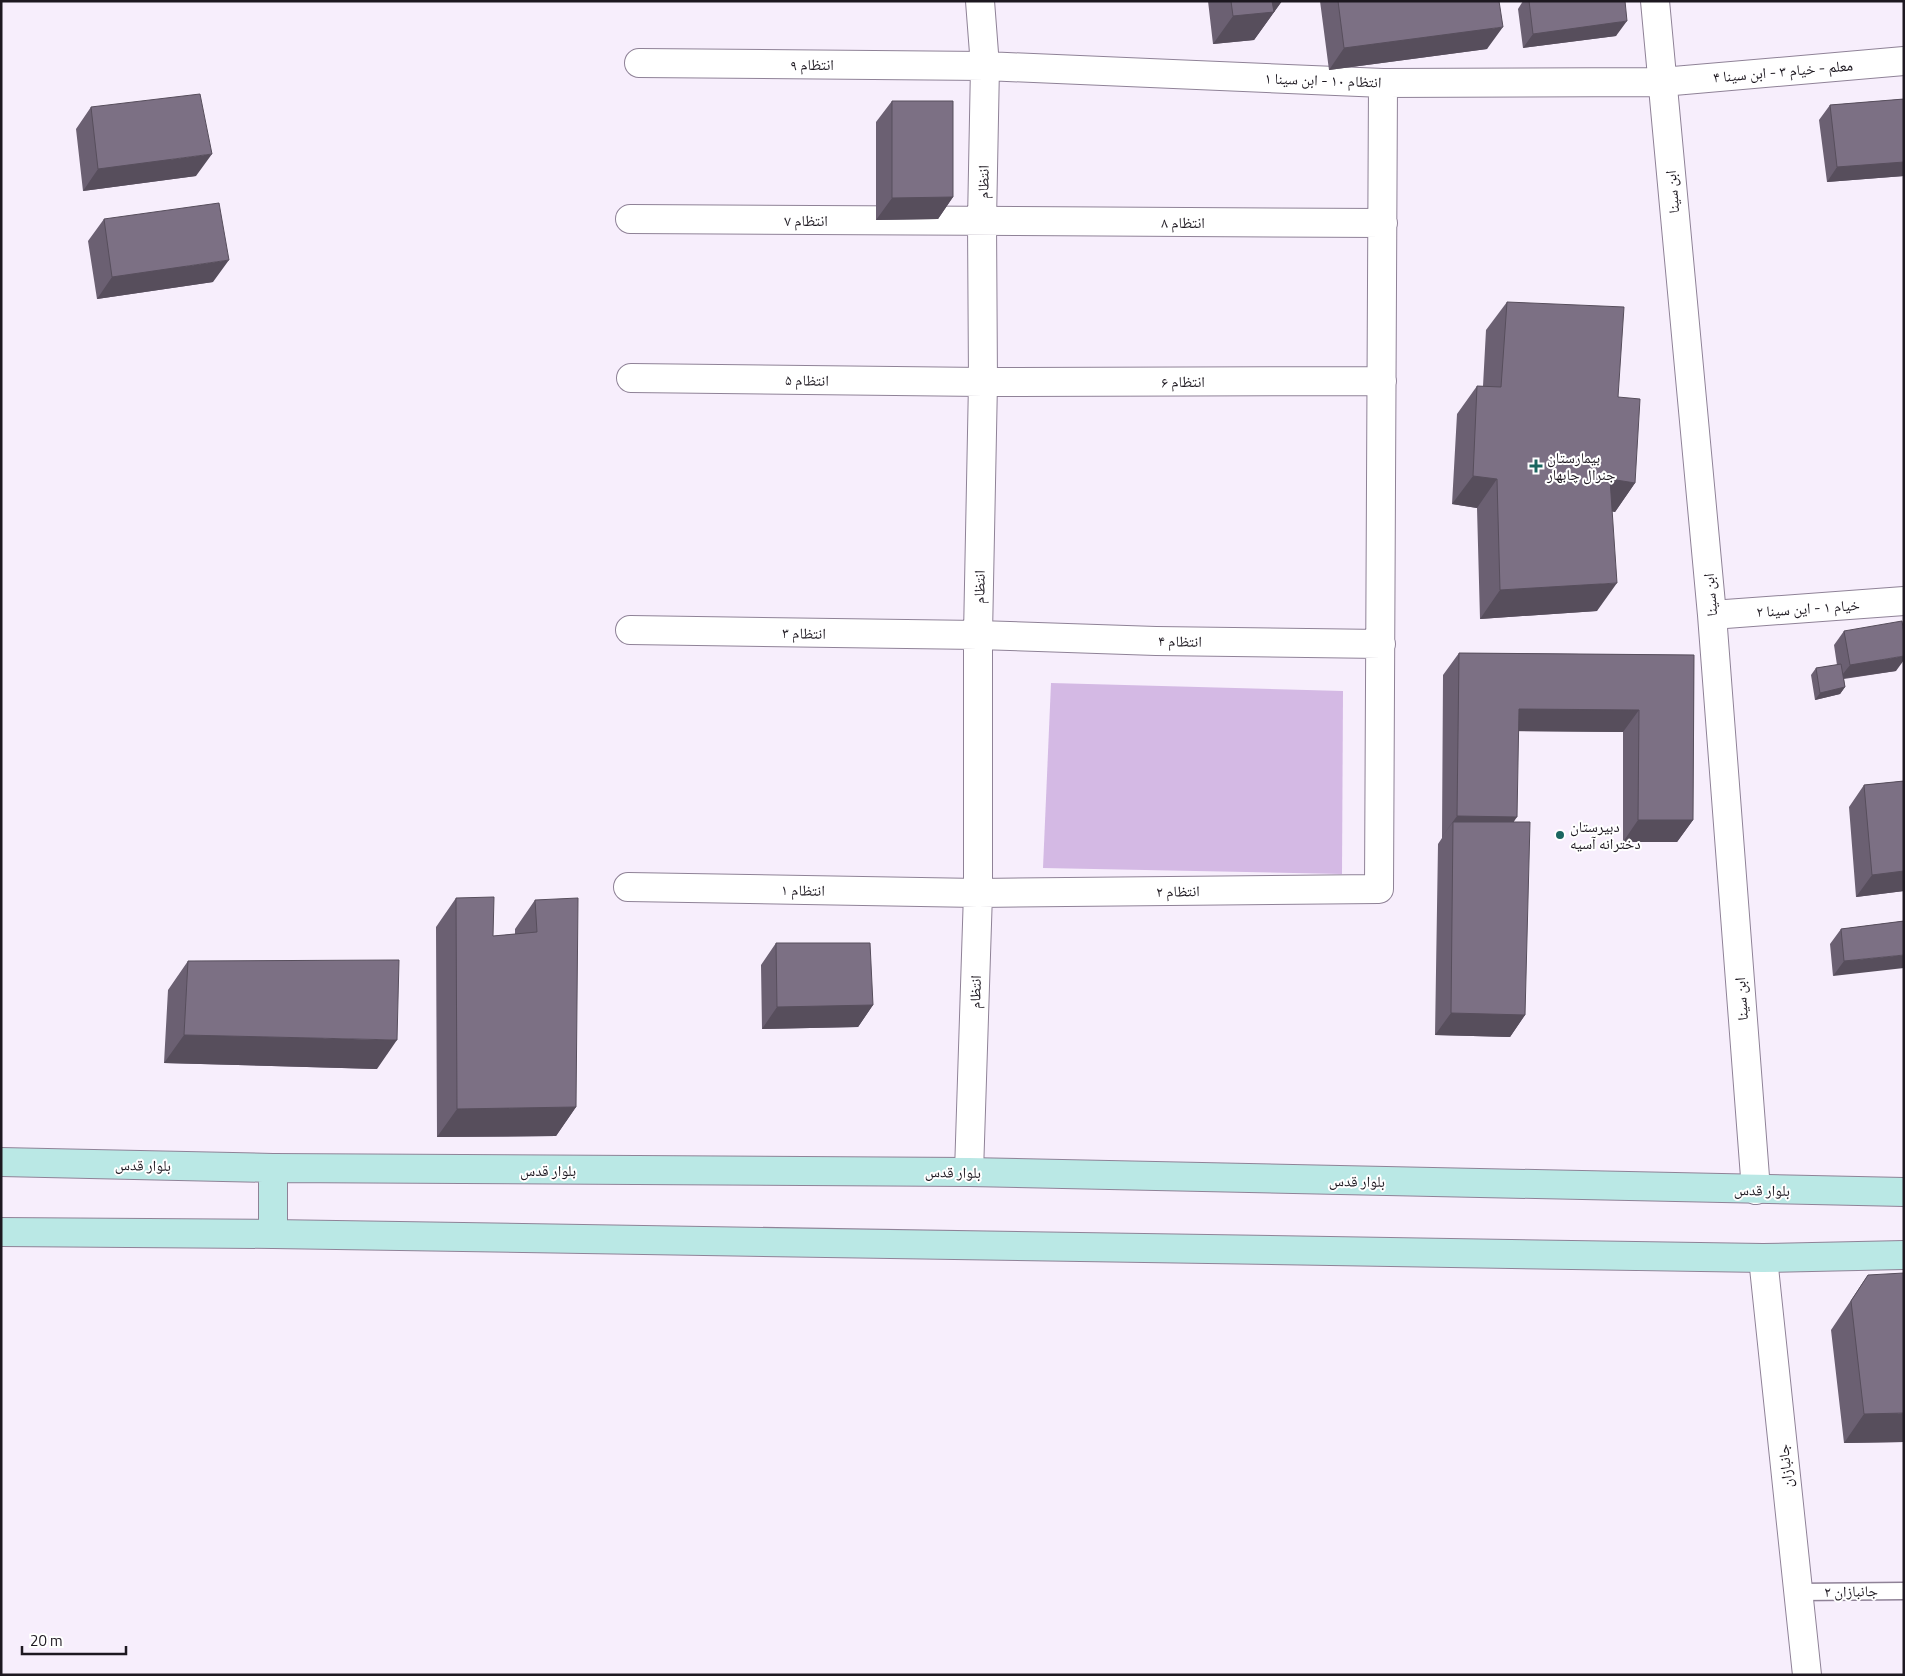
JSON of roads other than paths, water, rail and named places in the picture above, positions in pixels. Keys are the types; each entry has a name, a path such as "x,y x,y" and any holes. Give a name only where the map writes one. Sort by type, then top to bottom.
{"main road":[{"name":"بلوار قدس","path":"1,1162 273,1168 969,1172 1904,1192"},
{"path":"273,1168 273,1234"},
{"path":"1,1232 273,1234 1763,1258 1904,1255"}],"street":[{"name":"انتظام","path":"969,1172 978,893 978,635 983,382 982,221 985,66 980,1"},
{"name":"ابن سینا","path":"1655,1 1712,615 1756,1190"},
{"name":"معلم - خیام ۳ - ابن سینا ۴","path":"1662,82 1904,61"},
{"name":"انتظام ۹","path":"639,63 985,66"},
{"name":"انتظام ۱۰ - ابن سینا ۱","path":"985,66 1383,83 1662,82"},
{"path":"1381,644 1383,83"},
{"name":"انتظام ۷","path":"630,219 982,221"},
{"name":"انتظام ۸","path":"982,221 1383,223"},
{"name":"انتظام ۵","path":"631,378 983,382"},
{"name":"انتظام ۶","path":"983,382 1382,381"},
{"name":"خیام ۱ - این سینا ۲","path":"1712,615 1904,601"},
{"name":"انتظام ۳","path":"630,630 978,635"},
{"name":"انتظام ۴","path":"978,635 1381,644"},
{"name":"انتظام ۲","path":"978,893 1379,889 1381,644"},
{"name":"انتظام ۱","path":"628,887 978,893"},
{"name":"جانبازان","path":"1763,1258 1807,1675"}],"lane":[{"name":"جانبازان ۲","path":"1799,1592 1904,1590"}],"place":[{"name":"بیمارستان جنرال چابهار","path":"1536,466"},
{"name":"دبیرستان دخترانه آسیه","path":"1560,835"}]}
